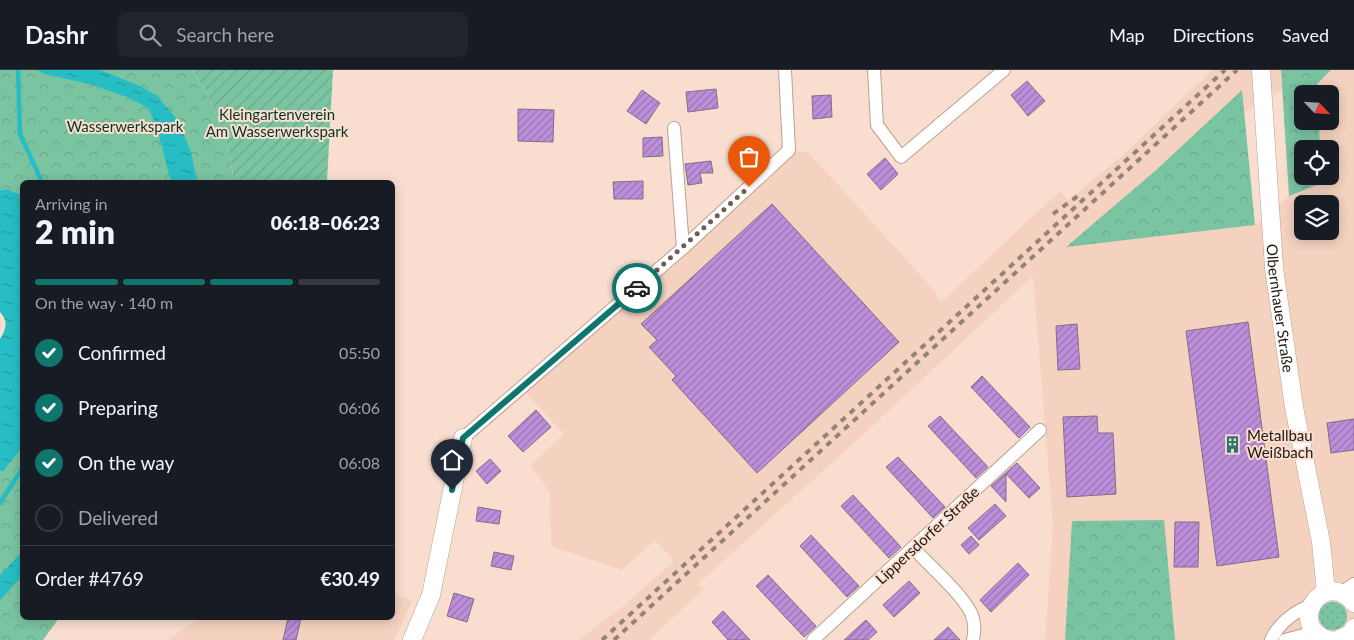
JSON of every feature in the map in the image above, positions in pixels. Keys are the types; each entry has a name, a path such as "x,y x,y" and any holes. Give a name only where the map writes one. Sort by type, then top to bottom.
{"street":[{"path":"412,640 431,595 463,438 684,248 789,150 785,70"},
{"path":"874,70 877,125 901,157 1004,70"},
{"name":"Olbernhauer Straße","path":"1261,70 1274,268 1294,407 1321,542 1343,593"},
{"path":"674,128 684,248"},
{"name":"Lippersdorfer Straße","path":"813,640 1040,430"},
{"path":"913,548 960,598 971,613 975,628 973,640"},
{"path":"1322,636 1308,619 1311,605 1315,599 1343,593"},
{"path":"1271,640 1275,631 1296,612 1311,605"},
{"path":"1285,640 1322,636"}],"shaded area":[{"path":"1212,70 1281,70 1282,90 1244,112 1242,90 1155,171 1067,246 1255,225 1289,196 1317,185 1339,185 1339,140 1320,140 1319,130 1339,130 1339,85 1317,84 1331,70 1354,70 1354,640 1045,640 1053,525 1033,276 867,431 698,584 704,589 649,640 578,640 620,609 674,561 655,540 622,570 551,546 550,493 531,465 564,434 522,389 790,151 808,152 935,291 940,303 1060,191 1068,200 1122,156"},
{"path":"395,594 412,600 395,640 168,640 197,620 395,620"}],"green space":[{"name":"Wasserwerkspark","path":"0,70 192,70 207,93 220,123 230,155 233,180 20,180 20,194 7,189 0,190"},
{"name":"Kleingartenverein Am Wasserwerkspark","path":"192,70 333,70 327,180 233,180 230,155 220,123 214,107"},
{"path":"1281,70 1331,70 1317,85 1294,85 1294,130 1319,130 1320,140 1294,140 1294,185 1317,185 1289,196"},
{"path":"1242,90 1255,225 1066,247 1155,171"},
{"path":"20,451 20,620 58,620 43,640 0,640 0,471 3,472"},
{"path":"1164,520 1175,640 1065,640 1072,521"},
{"path":"1333,602 1343,606 1347,616 1343,626 1333,630 1323,626 1319,616 1323,606"}],"water":[{"path":"37,70 100,70 140,86 156,95 176,118 191,152 197,180 170,180 156,124 148,108 129,98 90,84 44,74"},
{"path":"7,189 20,194 20,451 3,472 0,471 0,339 6,325 0,312 0,190"},
{"path":"20,554 20,578 0,600 0,575"}],"building":[{"path":"1027,81 1045,101 1028,116 1011,95"},
{"path":"716,89 718,108 688,112 686,92"},
{"path":"642,90 660,103 646,124 627,111"},
{"path":"831,95 832,117 813,119 812,96"},
{"path":"518,109 554,110 553,142 518,141"},
{"path":"662,137 663,156 643,157 643,138"},
{"path":"885,158 898,174 881,190 867,174"},
{"path":"711,161 713,173 700,173 702,183 688,185 685,164"},
{"path":"643,181 643,199 614,199 613,182"},
{"path":"772,204 899,342 757,473 672,380 676,376 649,347 657,340 641,324"},
{"name":"Metallbau Weißbach","path":"1248,322 1279,557 1217,566 1186,331"},
{"path":"1077,324 1080,369 1058,370 1056,326"},
{"path":"982,376 1030,427 1019,438 971,387"},
{"path":"536,410 551,427 523,452 508,436"},
{"path":"940,416 988,467 976,478 928,426"},
{"path":"1097,416 1098,433 1113,433 1116,494 1067,497 1063,417"},
{"path":"1354,419 1354,450 1331,453 1327,423"},
{"path":"898,457 945,507 933,518 886,467"},
{"path":"490,459 501,471 487,484 476,471"},
{"path":"1017,463 1040,488 1029,498 1006,474 1006,502 991,486"},
{"path":"853,495 901,547 889,558 841,506"},
{"path":"995,504 1006,516 979,540 968,528"},
{"path":"478,507 501,511 499,524 476,521"},
{"path":"1175,522 1199,522 1198,567 1174,567"},
{"path":"811,535 859,586 847,597 800,546"},
{"path":"971,536 979,545 969,554 961,545"},
{"path":"494,552 514,556 511,570 491,566"},
{"path":"1018,563 1029,575 991,612 980,600"},
{"path":"768,575 816,626 804,637 756,586"},
{"path":"909,581 920,593 894,617 883,605"},
{"path":"454,593 474,599 467,622 447,616"},
{"path":"723,611 750,640 728,640 712,622"},
{"path":"288,620 301,620 296,640 283,640"},
{"path":"866,620 877,632 868,640 844,640"},
{"path":"948,627 960,640 934,640"}],"waterway":[{"path":"18,70 20,134 41,180"},
{"path":"0,503 20,472"}],"railway":[{"path":"602,640 1225,70"},
{"path":"614,640 1237,70"},
{"path":"1053,214 1082,193"}],"way so far":[{"path":"637,288 684,248 749,187"}],"place":[{"name":"Metallbau Weißbach","path":"1233,444"}],"route":[{"path":"452,490 463,438 637,288"}]}
